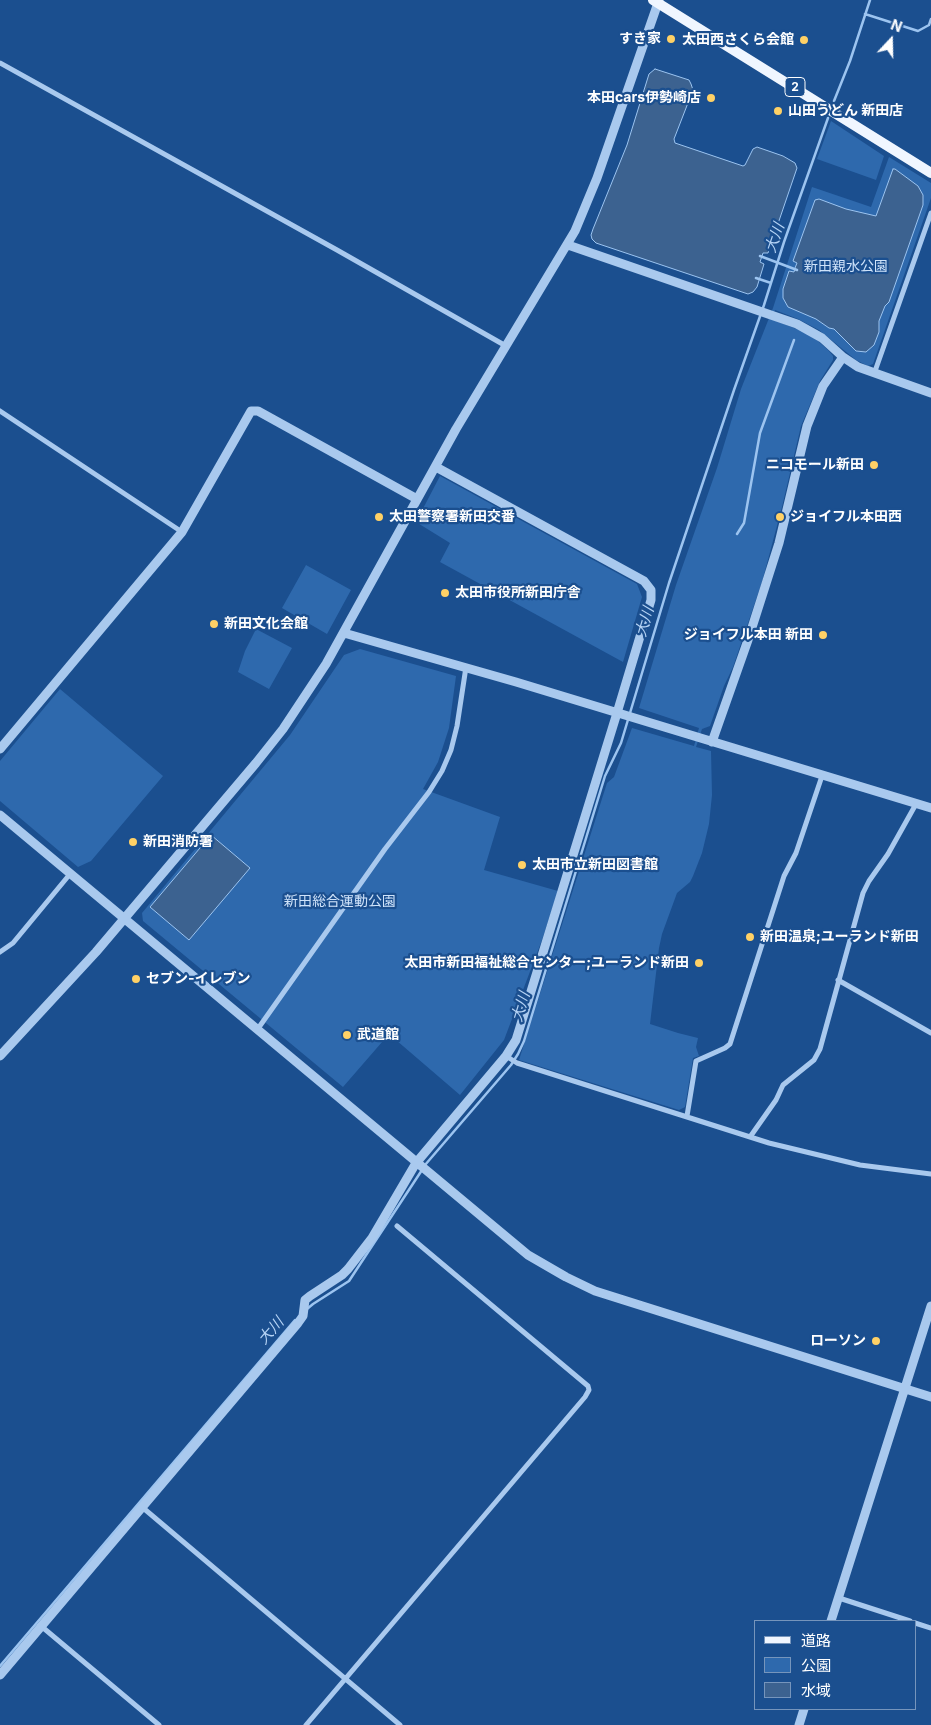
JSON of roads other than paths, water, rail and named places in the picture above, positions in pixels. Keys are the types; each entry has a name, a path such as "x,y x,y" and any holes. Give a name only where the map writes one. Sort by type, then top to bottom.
{"main road":[{"name":"2","path":"657,1 931,173"}],"street":[{"path":"0,1056 96,952 283,729 310,690 344,633 474,398 568,245 597,178 657,1"},
{"path":"0,63 506,346"},
{"path":"874,374 931,213"},
{"path":"568,245 753,308 809,330 858,367 931,394"},
{"path":"712,742 748,640 779,543 807,426 823,386 843,357"},
{"path":"0,749 182,532 249,414 254,410 417,499"},
{"path":"0,411 182,532"},
{"path":"0,1675 298,1323 303,1316 306,1300 342,1276 348,1269 516,1040 620,714 651,600 651,590 644,581 436,467"},
{"path":"344,633 466,667 931,808"},
{"path":"257,1030 385,849 429,792 442,771 451,750 457,726 466,667"},
{"path":"687,1116 696,1061 730,1044 784,876 796,853 822,776"},
{"path":"750,1137 776,1100 783,1085 814,1060 822,1044 828,1016 863,893 888,854 916,804"},
{"path":"0,815 421,1168 528,1255 595,1291 931,1397"},
{"path":"0,952 13,943 70,874"},
{"path":"838,980 931,1033"},
{"path":"506,1056 517,1063 750,1137 835,1160 931,1174"},
{"path":"306,1725 589,1390 588,1386 397,1226"},
{"path":"831,1620 931,1306"},
{"path":"142,1507 400,1725"},
{"path":"838,1598 907,1620"},
{"path":"916,1623 931,1628"},
{"path":"41,1626 159,1725"},
{"path":"799,1725 804,1710"}],"water":[{"path":"655,69 689,80 693,90 674,139 675,143 743,166 753,149 757,147 783,156 795,163 797,168 768,253 763,253 760,262 764,264 757,287 753,292 748,294 596,243 592,239 593,229 627,145 649,74"},
{"path":"893,169 918,186 923,195 923,205 889,302 885,306 879,321 879,332 874,345 866,352 856,351 834,329 788,307 783,298 783,289 789,271 794,272 797,263 793,261 815,200 819,199 846,209 876,216"},
{"path":"211,835 250,868 189,940 150,907"}],"waterway":[{"name":"大川","path":"834,101 850,61 870,0"},
{"path":"865,14 918,31 929,25 931,19"},
{"name":"大川","path":"425,1165 511,1065 524,1041 605,776 621,743 669,583 784,242 828,118"},
{"name":"大川","path":"760,256 797,270"},
{"path":"756,278 771,283"},
{"path":"737,534 744,523 760,433 794,340"},
{"name":"大川","path":"307,1309 349,1281 422,1170"},
{"name":"大川","path":"0,1666 295,1320"}],"place":[{"name":"すき家","path":"671,39"},
{"name":"太田西さくら会館","path":"804,40"},
{"name":"本田cars伊勢崎店","path":"711,98"},
{"name":"山田うどん 新田店","path":"778,111"},
{"name":"ニコモール新田","path":"874,465"},
{"name":"太田警察署新田交番","path":"379,517"},
{"name":"ジョイフル本田西","path":"780,517"},
{"name":"太田市役所新田庁舎","path":"445,593"},
{"name":"新田文化会館","path":"214,624"},
{"name":"ジョイフル本田 新田","path":"823,635"},
{"name":"新田消防署","path":"133,842"},
{"name":"太田市立新田図書館","path":"522,865"},
{"name":"新田温泉;ユーランド新田","path":"750,937"},
{"name":"太田市新田福祉総合センター;ユーランド新田","path":"699,963"},
{"name":"セブン-イレブン","path":"136,979"},
{"name":"武道館","path":"347,1035"},
{"name":"ローソン","path":"876,1341"}],"park label":[{"name":"新田親水公園","path":"846,267"},
{"name":"新田総合運動公園","path":"340,902"}]}
